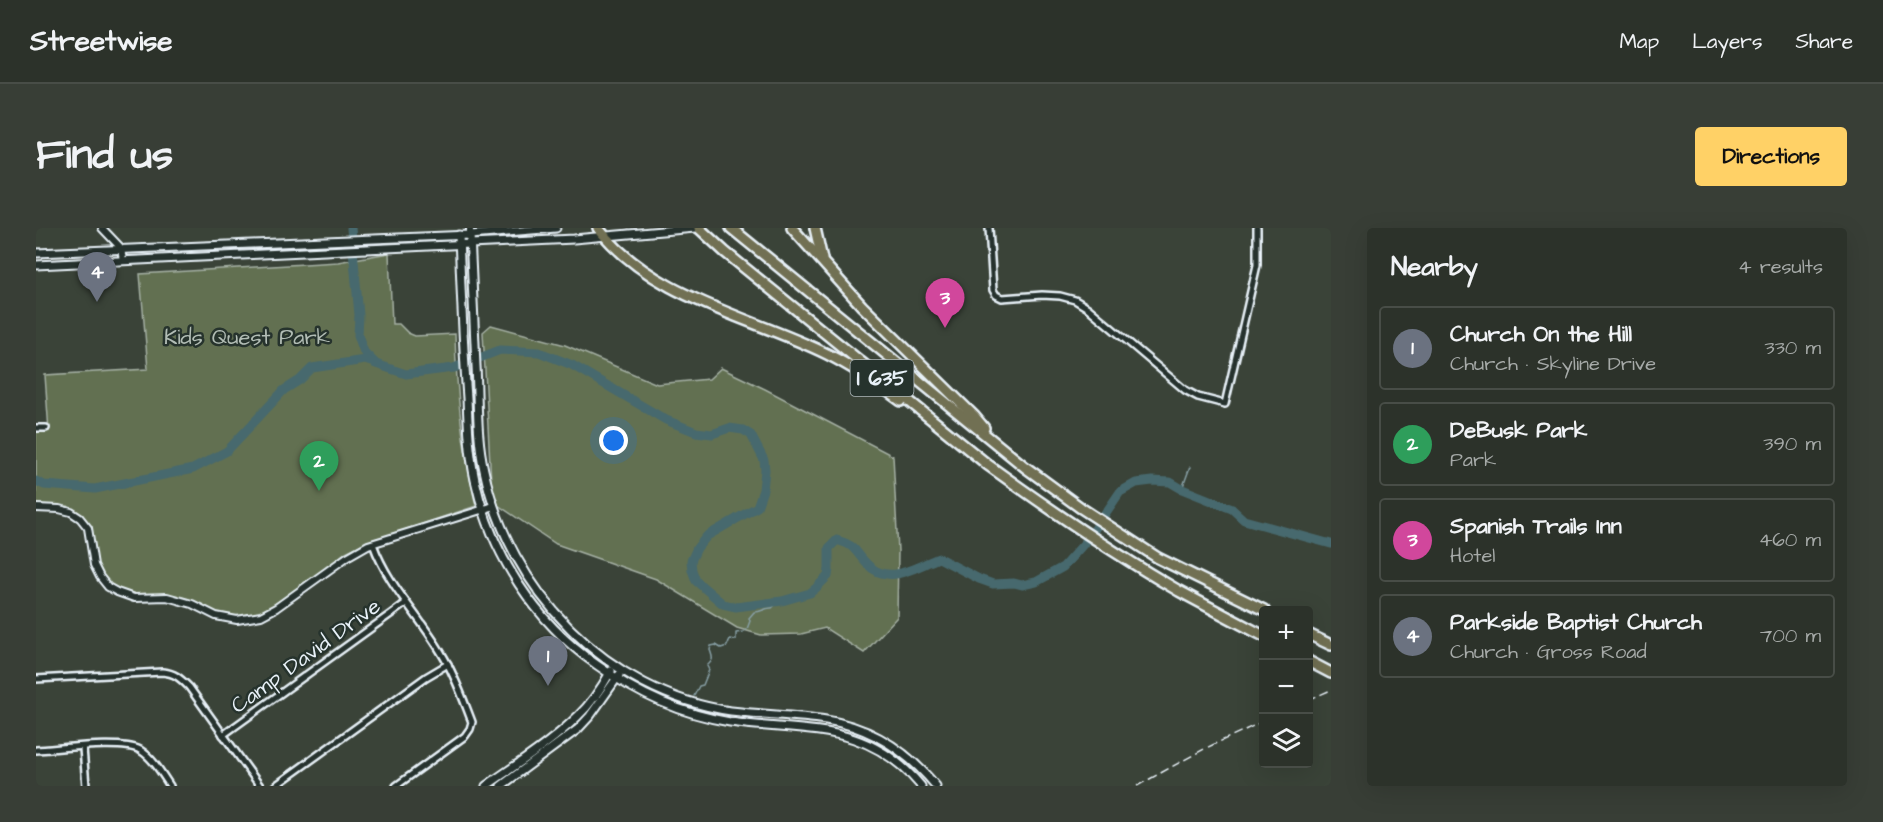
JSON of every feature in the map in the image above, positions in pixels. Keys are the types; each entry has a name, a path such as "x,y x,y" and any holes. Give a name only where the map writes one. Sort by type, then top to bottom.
{"highway":[{"path":"598,228 637,265 671,286 709,305 828,354 860,372 988,465"},
{"name":"I 635","path":"697,228 988,465 1106,546 1177,590 1259,634"},
{"name":"I 635","path":"731,228 997,444 1081,508 1158,558 1259,608"},
{"path":"792,228 862,306 974,416 997,444"},
{"path":"815,228 823,264"},
{"path":"816,239 822,228"},
{"path":"1313,634 1331,643"},
{"path":"1313,664 1331,674"}],"main road":[{"path":"488,228 497,232"},
{"path":"36,253 556,228"},
{"path":"36,265 548,240 697,228"},
{"path":"547,229 548,240"},
{"path":"459,231 466,386 475,480 483,510 502,557 536,608 568,642 613,676 642,694 673,707 729,722 823,730 844,735 872,746 890,757 921,786"},
{"path":"470,231 478,427 483,467 494,506 511,549 543,599 575,634 618,668 648,685 688,701 731,711 826,720 860,729 880,738 914,761 936,786"},
{"path":"387,237 392,248"},
{"path":"303,252 304,241"},
{"path":"257,243 258,254"},
{"path":"54,252 57,264"},
{"path":"462,318 474,319"},
{"path":"501,786 578,729 590,716 618,668"},
{"path":"486,786 565,728 613,676"},
{"path":"729,722 731,711"}],"street":[{"path":"102,228 121,248 123,261"},
{"path":"989,228 993,290 996,295 1005,298 1054,295 1075,300 1088,308 1185,390 1198,397 1225,404 1257,265 1257,228"},
{"path":"36,428 46,428"},
{"path":"36,508 59,509 71,512 80,518 88,528 94,565 100,577 108,587 117,592 134,598 166,597 192,604 226,619 245,619 261,616 276,608 347,557 373,544 494,506"},
{"path":"373,544 385,573 448,664 472,722 465,736 396,786"},
{"name":"Camp David Drive","path":"223,735 406,603"},
{"path":"275,786 426,677 448,664"},
{"path":"36,679 171,672 189,687 260,786"},
{"path":"36,750 123,746 139,750 149,758 171,786"},
{"path":"83,748 86,786"}],"green space":[{"name":"Kids Quest Park","path":"389,253 392,324 399,324 415,336 455,334 461,420 476,506 362,544 346,552 315,577 258,615 230,616 214,612 181,597 124,593 110,584 98,570 92,535 82,516 68,506 36,504 36,432 49,431 45,375 148,369 140,274 338,262"},
{"path":"491,325 565,345 657,384 709,379 721,368 893,456 898,551 897,617 864,653 825,628 801,634 761,635 737,628 656,579 556,544 492,501 483,332"}],"waterway":[{"path":"351,228 359,315 358,335 364,352 376,364 406,374 454,368 500,350 539,352 572,365 666,420 696,432 712,434 729,428 743,430 751,435 764,460 765,470 763,490 757,507 707,536 697,548 691,561 696,581 723,604 736,607 782,601 810,593 828,576 829,548 837,540 851,546 866,563 883,574 901,573 939,558 993,584 1022,585 1036,582 1063,567 1088,539 1120,492 1136,483 1152,481 1170,482 1232,509 1244,520 1331,544"},
{"path":"36,481 44,485 95,489 193,469 227,451 284,390 300,380 312,368 365,360 374,363"},
{"path":"1182,489 1190,467"},
{"path":"694,696 699,686 703,685 709,670 707,666 712,659 711,646 716,645 721,648 727,646 730,639 736,640 736,633 747,629 749,618 754,612 772,608 780,601"}],"railway":[{"path":"1313,698 1331,690"},
{"path":"1137,786 1206,748 1259,723"}],"place":[{"name":"Parkside Baptist Church","path":"97,302"},
{"name":"Spanish Trails Inn","path":"945,328"},
{"name":"DeBusk Park","path":"319,491"},
{"name":"Church On the Hill","path":"548,686"}]}
